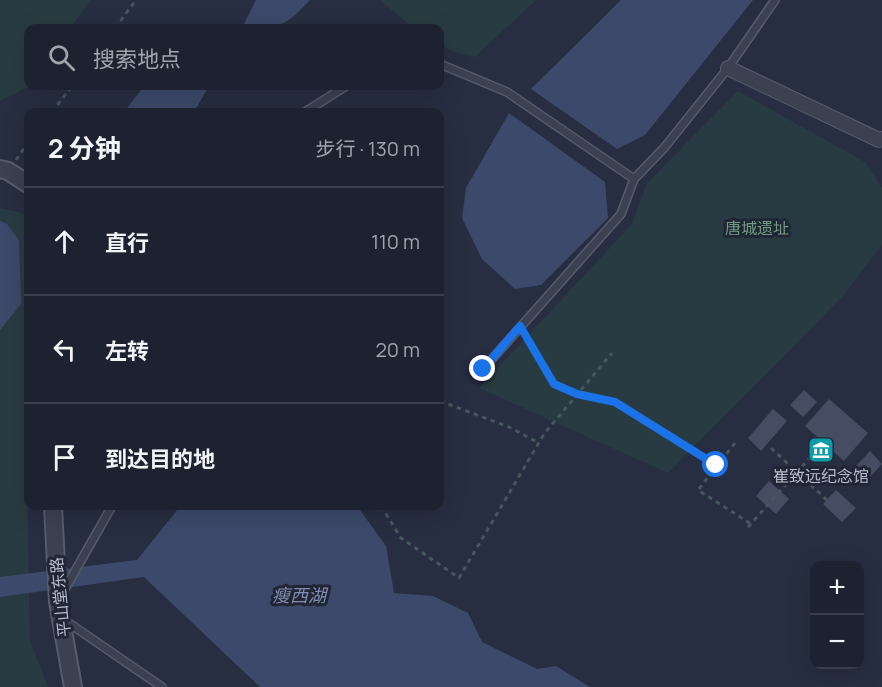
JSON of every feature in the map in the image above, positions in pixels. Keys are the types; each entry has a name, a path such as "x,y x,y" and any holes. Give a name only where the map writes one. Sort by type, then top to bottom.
{"street":[{"path":"728,68 879,140 882,139"},
{"path":"4,170 24,182"},
{"name":"平山堂东路","path":"52,510 59,610 74,687"}],"lane":[{"path":"483,369 621,214 634,179 664,148 728,68 776,0"},
{"path":"444,66 507,92 634,179"},
{"path":"311,108 340,90"},
{"path":"110,510 59,610 162,687"}],"path":[{"path":"117,24 136,0"},
{"path":"54,108 69,90"},
{"path":"4,170 24,148"},
{"path":"520,326 554,384 577,394 615,402 716,465"},
{"path":"384,510 401,537 459,578 539,443 612,353"},
{"path":"444,403 509,427 539,443"},
{"path":"735,443 698,490 750,526 814,453"},
{"path":"771,448 828,501"}],"green space":[{"path":"0,0 90,0 73,24 24,24 24,89 0,101"},
{"path":"380,0 536,0 475,57 451,51 444,47 444,24 408,24"},
{"name":"唐城遗址","path":"738,91 865,162 882,188 882,245 843,296 668,473 479,388 632,224 647,183"},
{"path":"0,208 24,215 24,510 28,510 30,641 48,687 0,687"}],"water":[{"path":"256,0 310,0 294,16 280,24 244,24"},
{"path":"621,0 753,0 645,135 617,149 531,89"},
{"path":"141,90 207,90 196,108 127,108"},
{"path":"509,113 605,182 608,218 541,285 515,289 482,259 462,218 466,188"},
{"path":"0,221 7,224 19,240 21,304 0,330"},
{"name":"瘦西湖","path":"177,510 360,510 386,546 394,593 433,596 468,613 482,642 537,669 556,666 590,687 260,687 144,577 0,597 0,577 137,560"}],"building":[{"path":"804,390 817,402 803,417 790,405"},
{"path":"829,399 868,433 844,461 805,426"},
{"path":"773,409 787,421 761,451 748,438"},
{"path":"870,451 882,464 869,478 856,466"},
{"path":"769,481 789,499 776,514 756,496"},
{"path":"836,490 856,508 842,522 823,504"}],"place":[{"name":"崔致远纪念馆","path":"821,450"}],"route":[{"path":"483,369 520,326 554,384 577,394 615,402 716,465"}]}
